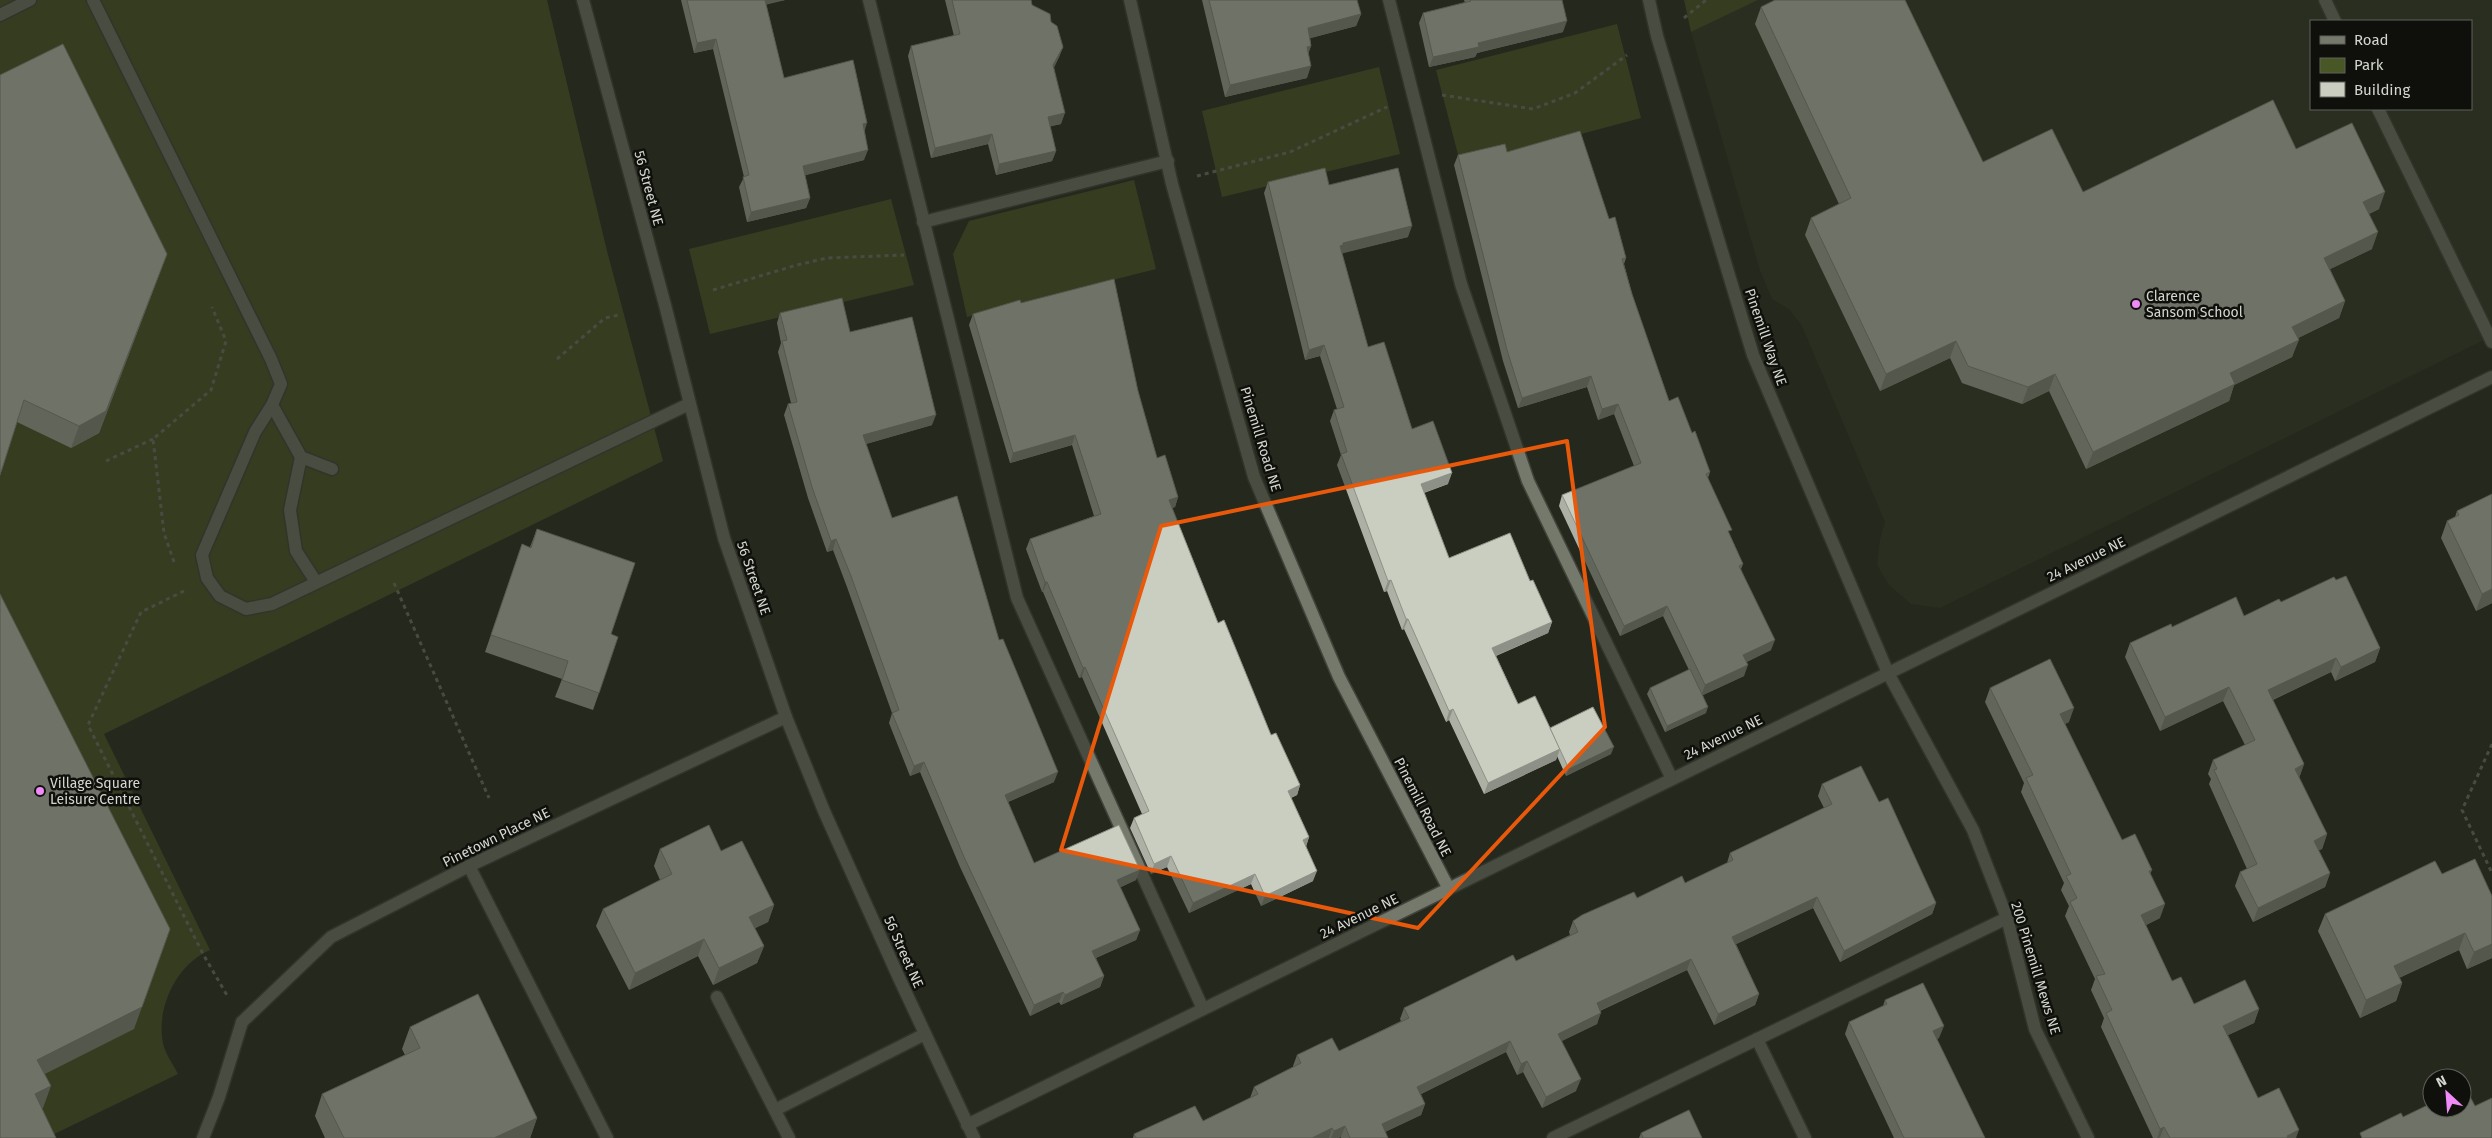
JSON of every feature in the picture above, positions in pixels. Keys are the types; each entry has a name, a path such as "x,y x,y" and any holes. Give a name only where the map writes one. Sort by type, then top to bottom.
{"street":[{"path":"0,15 30,0"},
{"path":"93,0 271,359 281,384 272,405 255,432 202,554 207,578 220,596 246,609 272,604 690,404"},
{"name":"56 Street NE","path":"583,0 724,538 786,717 824,811 974,1138"},
{"path":"869,0 1017,598 1203,1009"},
{"name":"Pinemill Road NE","path":"1130,0 1172,184 1254,477 1339,677 1448,889"},
{"path":"1389,0 1461,284 1528,481 1672,779"},
{"name":"Pinemill Way NE","path":"1649,0 1657,36 1753,355 1888,673"},
{"path":"2325,0 2335,20"},
{"path":"2378,110 2492,342"},
{"path":"924,222 1168,161"},
{"name":"24 Avenue NE","path":"967,1125 2492,378"},
{"path":"272,405 301,457 332,469"},
{"path":"301,457 290,510 296,551 316,582"},
{"name":"200 Pinemill Mews NE","path":"1888,673 1973,830 2007,918 2035,1029 2088,1138"},
{"name":"Pinetown Place NE","path":"242,1022 331,937 469,866 786,717"},
{"path":"469,866 607,1138"},
{"path":"1554,1138 2007,918"},
{"path":"717,997 789,1138"},
{"path":"203,1138 219,1097 242,1022"},
{"path":"775,1110 925,1034"},
{"path":"1757,1039 1805,1138"}],"path":[{"path":"1684,18 1706,0"},
{"path":"106,461 153,439 211,390 226,341 209,298"},
{"path":"558,359 605,318 619,315"},
{"path":"153,439 164,533 175,566"},
{"path":"181,583 184,591 141,612 88,725 203,954 242,1022"},
{"path":"394,583 489,798"},
{"path":"2492,744 2462,810 2492,872"}],"highlighted area":[{"path":"1567,441 1605,727 1418,928 1061,850 1161,526"}],"shaded area":[{"name":"Clarence Sansom School","path":"1758,0 2492,0 2492,336 1940,608 1911,604 1889,585 1877,565 1880,539 1885,522 1802,326 1789,309 1772,299 1760,271 1691,32"}],"green space":[{"path":"0,0 547,0 607,251 663,461 104,734 210,950 187,966 170,990 165,1004 162,1019 164,1047 178,1074 46,1138 0,1138"},
{"path":"1684,0 1758,0 1691,32"},
{"path":"1617,24 1641,118 1461,166 1436,70"},
{"path":"1379,67 1400,154 1222,197 1202,111"},
{"path":"1134,180 1156,269 967,317 953,254 969,221"},
{"path":"891,199 914,285 710,334 689,249"}],"building":[{"path":"687,0 765,0 784,78 853,60 867,123 863,124 868,150 803,166 810,198 751,212 743,177 749,175 716,39 697,43"},
{"path":"952,0 1031,0 1032,5 1050,14 1051,22 1057,26 1063,47 1053,65 1065,113 1048,117 1056,151 999,164 992,134 935,148 911,46 960,34"},
{"path":"1209,0 1357,0 1361,14 1308,28 1311,46 1307,47 1311,66 1230,85"},
{"path":"1470,0 1562,0 1567,21 1478,43 1479,47 1433,57 1423,13"},
{"path":"1775,0 1905,0 1983,162 2052,129 2083,192 2273,100 2296,149 2352,123 2385,192 2363,202 2378,232 2324,258 2345,301 2292,327 2299,340 2230,373 2235,384 2093,452 2055,374 2028,387 1968,366 1956,341 1886,374 1811,218 1851,198 1761,7"},
{"path":"63,44 167,254 106,411 79,426 24,400 0,473 0,75"},
{"path":"1580,131 1609,219 1615,217 1626,258 1622,259 1632,294 1669,401 1678,397 1692,433 1695,431 1710,472 1706,474 1732,530 1728,531 1743,564 1739,566 1775,640 1743,655 1748,665 1705,685 1667,606 1624,626 1562,495 1641,463 1618,404 1602,409 1591,376 1522,398 1507,350 1458,155 1505,144 1507,152"},
{"path":"1325,168 1329,185 1398,168 1412,226 1343,243 1340,246 1368,347 1384,342 1412,429 1433,421 1452,473 1421,484 1449,558 1510,533 1530,581 1533,580 1552,622 1492,648 1518,704 1535,696 1560,749 1488,783 1453,709 1449,711 1408,619 1406,619 1391,580 1388,581 1341,454 1347,452 1334,410 1344,407 1324,345 1309,350 1268,182"},
{"path":"1114,279 1138,391 1157,458 1165,455 1178,497 1169,500 1218,623 1224,620 1271,735 1276,733 1300,785 1288,791 1309,837 1303,840 1317,871 1265,896 1255,874 1193,903 1171,856 1154,864 1134,818 1149,811 1085,667 1083,668 1047,582 1045,582 1030,539 1101,514 1075,435 1013,453 973,314 1020,300 1021,303"},
{"path":"842,298 850,332 912,317 936,415 863,435 892,518 957,496 999,640 1003,639 1058,772 1005,795 1034,863 1119,825 1140,870 1117,880 1140,930 1092,951 1104,976 1065,995 1063,992 1034,1005 964,857 924,762 914,766 892,713 899,710 851,576 836,539 831,541 812,487 788,404 797,402 782,341 787,340 780,313"},
{"path":"2492,494 2492,589 2482,594 2447,521 2459,515 2457,511"},
{"path":"537,529 635,563 611,634 618,637 599,693 562,680 568,661 491,635 522,544 531,548"},
{"path":"2346,576 2380,648 2341,667 2336,658 2268,690 2304,764 2295,769 2327,834 2314,841 2330,873 2258,908 2240,872 2257,864 2214,770 2217,769 2213,760 2255,740 2229,687 2165,717 2130,643 2171,624 2172,627 2236,597 2244,616 2279,599 2281,602 2334,577 2336,580"},
{"name":"Village Square Leisure Centre","path":"0,594 170,929 142,1007 37,1060 51,1086 35,1094 56,1138 0,1138"},
{"path":"2050,659 2074,708 2060,714 2122,840 2135,834 2152,870 2149,871 2165,904 2141,915 2172,981 2181,977 2194,1004 2245,980 2259,1009 2223,1026 2258,1098 2279,1088 2299,1130 2287,1136 2288,1138 2170,1138 2164,1127 2160,1129 2106,1013 2112,1010 2096,976 2105,974 2070,902 2077,898 2066,876 2071,874 2026,778 2033,775 1990,688"},
{"path":"1690,669 1708,707 1667,726 1650,688"},
{"path":"1593,707 1614,747 1569,769 1550,728"},
{"path":"1861,766 1879,802 1888,798 1936,903 1844,951 1817,897 1732,937 1759,994 1718,1014 1691,959 1597,1003 1601,1013 1558,1034 1581,1079 1546,1097 1527,1061 1521,1064 1510,1041 1417,1087 1425,1104 1382,1124 1388,1138 1350,1138 1345,1126 1334,1131 1332,1128 1312,1138 1136,1138 1134,1134 1195,1106 1203,1121 1258,1094 1254,1087 1301,1063 1297,1055 1332,1038 1339,1051 1409,1018 1404,1008 1513,955 1516,961 1578,932 1573,921 1582,915 1634,892 1637,898 1682,876 1685,883 1733,860 1730,853 1832,804 1822,784"},
{"path":"709,825 721,851 742,841 774,905 749,917 764,946 719,968 704,939 635,973 603,909 672,874 660,849"},
{"path":"2475,859 2492,896 2492,944 2474,952 2465,933 2394,966 2402,983 2366,1000 2325,914 2435,861 2442,874"},
{"path":"1923,983 1944,1026 1933,1031 1985,1138 1904,1138 1849,1022 1887,1004 1885,1000"},
{"path":"478,994 537,1118 494,1138 344,1138 322,1094 420,1048 410,1027"},
{"path":"2492,1098 2492,1138 2362,1138 2360,1133 2401,1113 2403,1117 2422,1108 2422,1118 2472,1118 2472,1100 2475,1106"},
{"path":"1689,1110 1702,1138 1643,1138 1641,1133"}],"place":[{"name":"Clarence Sansom School","path":"2136,304"},
{"name":"Village Square Leisure Centre","path":"40,791"}]}
